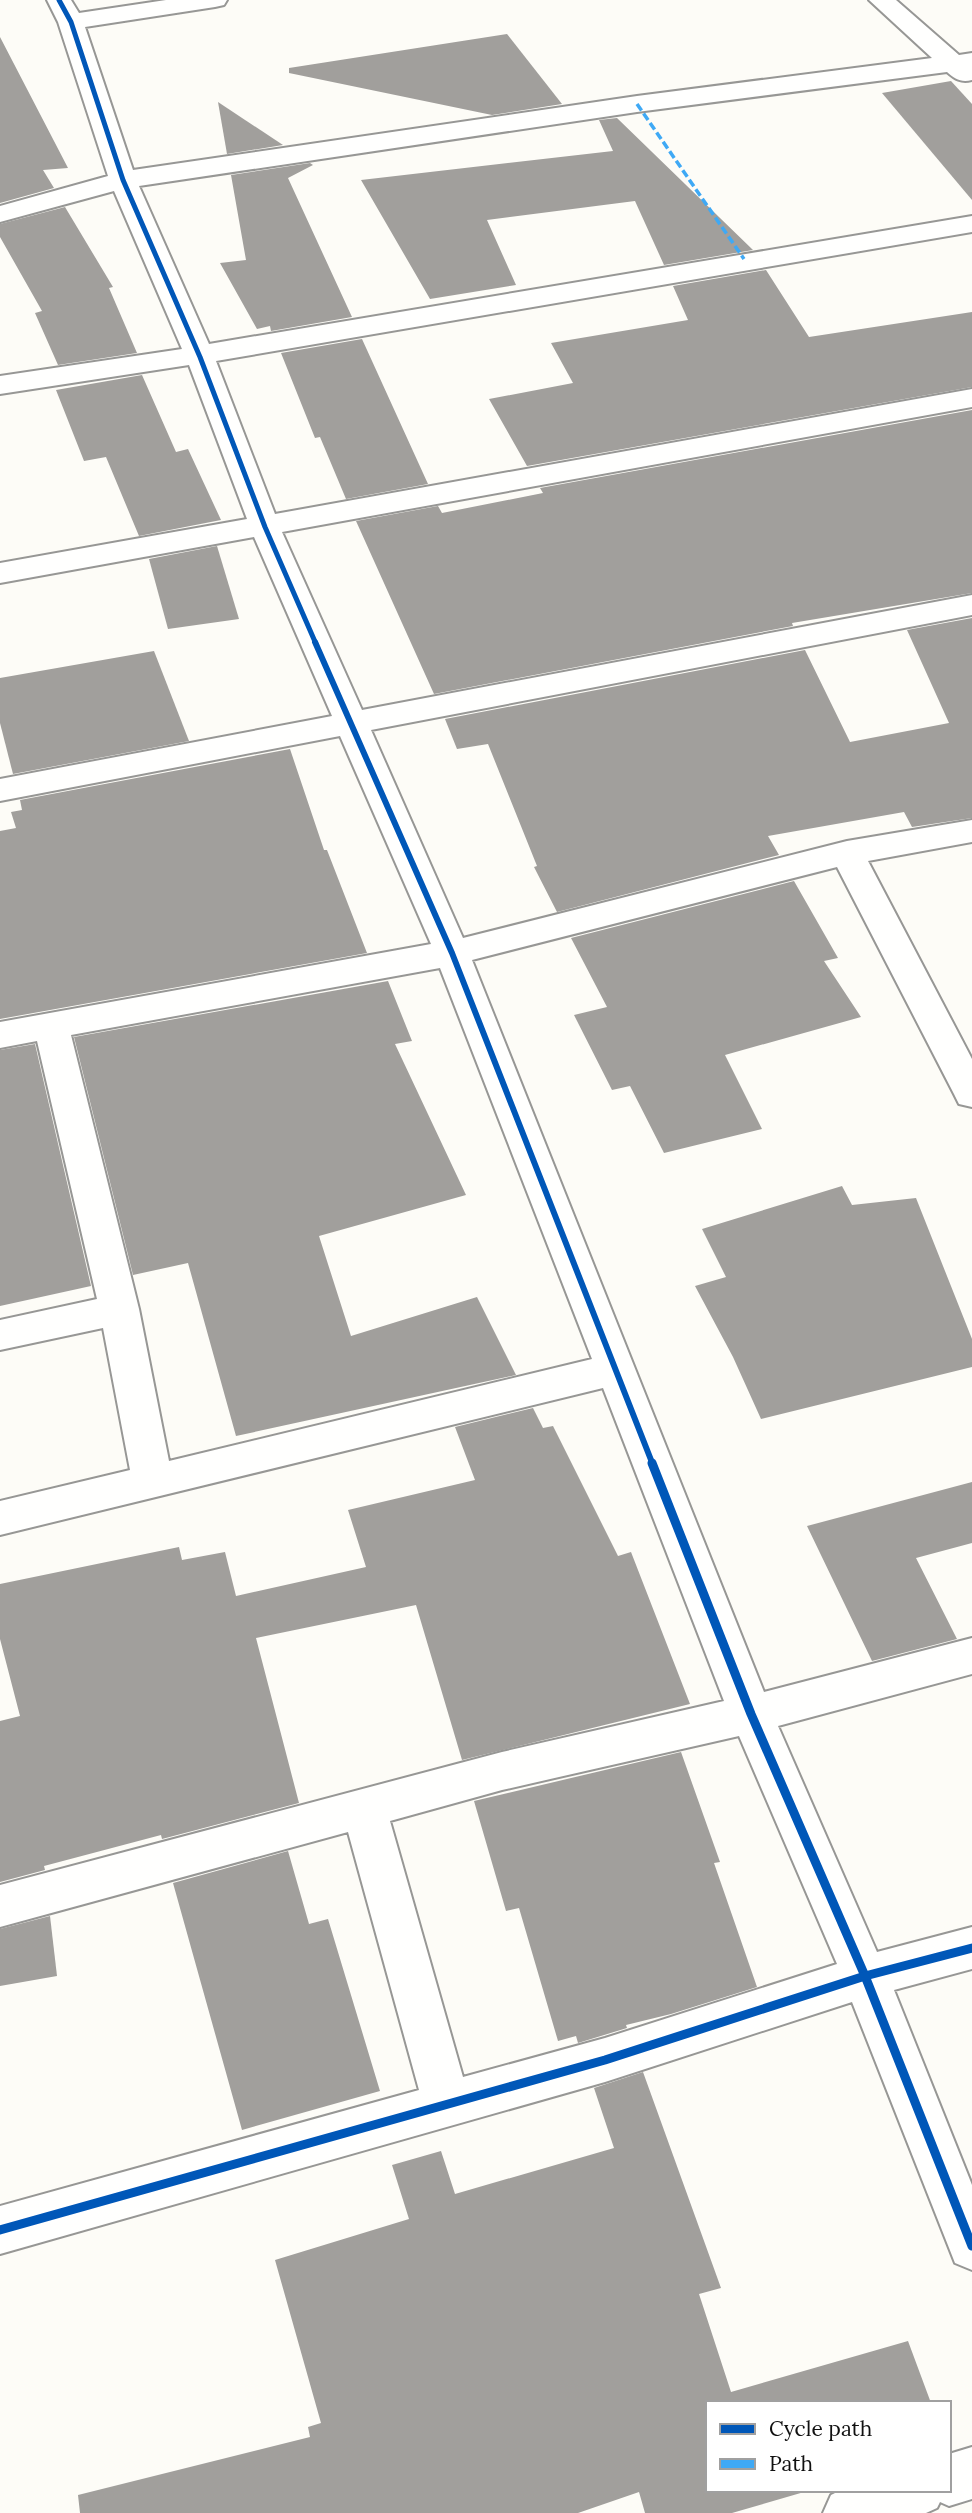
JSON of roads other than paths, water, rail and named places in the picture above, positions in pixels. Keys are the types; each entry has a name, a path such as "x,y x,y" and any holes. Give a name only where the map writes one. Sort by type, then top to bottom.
{"street":[{"path":"215,0 65,11 123,180 200,357 265,527 452,953 751,1714 865,1976 972,2246"},
{"path":"881,0 966,68"},
{"path":"0,214 123,180 637,104 966,68"},
{"path":"0,385 200,357 744,259 972,224"},
{"path":"0,573 972,398"},
{"path":"0,790 972,605"},
{"path":"0,1035 452,953 847,853 972,831"},
{"path":"847,853 972,1094"},
{"path":"51,1024 119,1309 152,1479"},
{"path":"0,1335 119,1309"},
{"path":"0,1518 152,1479 617,1369"},
{"path":"0,1906 502,1771 751,1714 972,1656"},
{"path":"364,1808 447,2105"},
{"path":"0,2230 605,2060 865,1976 972,1948"},
{"path":"951,2479 972,2473"},
{"path":"849,2513 913,2492"}]}
